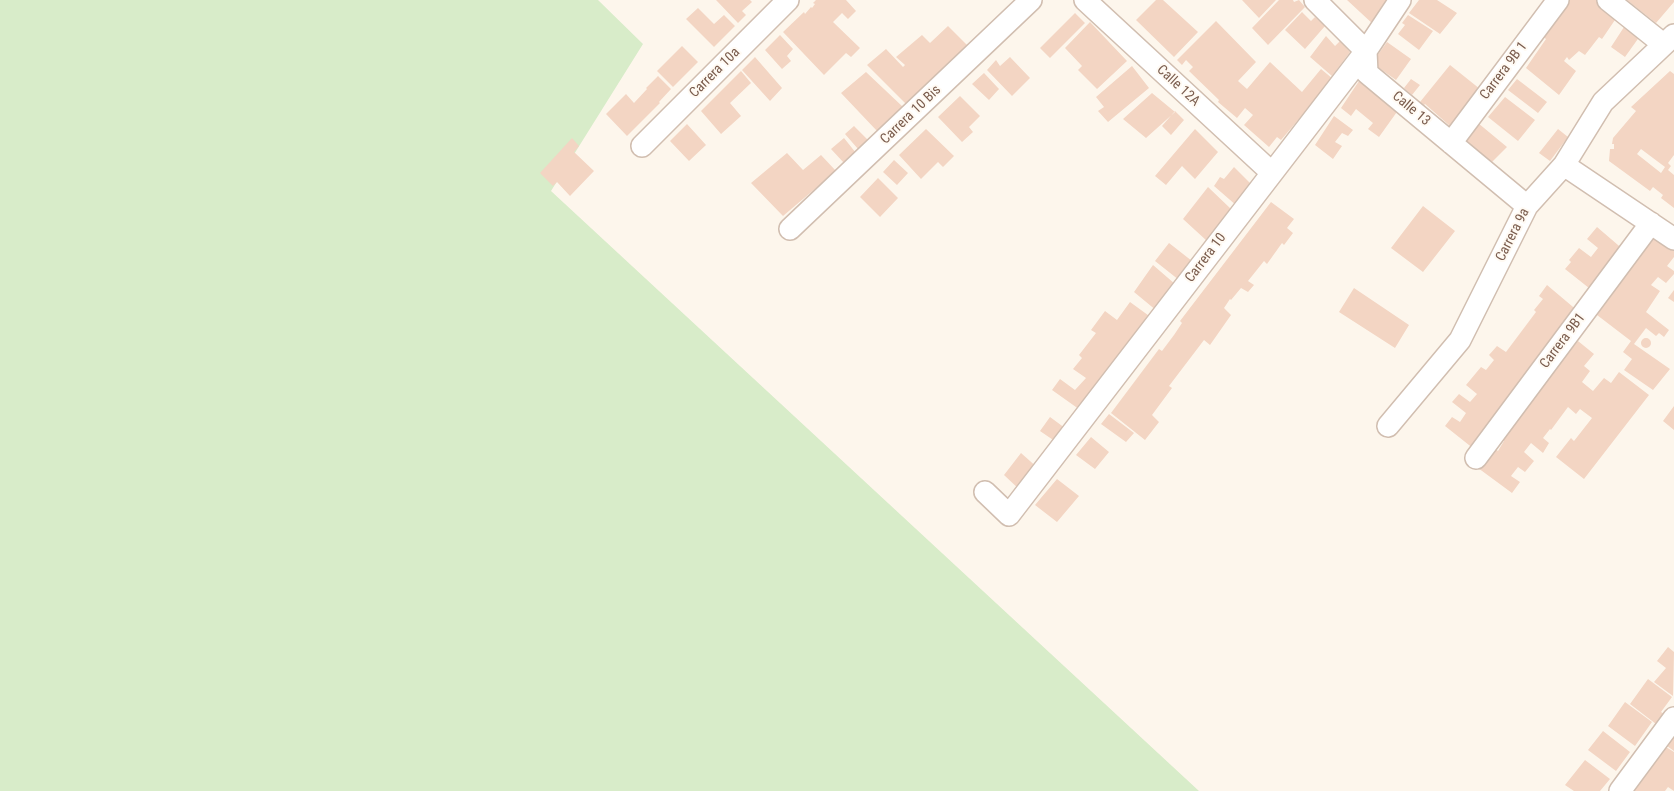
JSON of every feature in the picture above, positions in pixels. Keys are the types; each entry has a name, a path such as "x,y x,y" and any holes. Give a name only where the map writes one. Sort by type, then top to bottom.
{"street":[{"name":"Carrera 10a","path":"642,146 788,0"},
{"name":"Carrera 10 Bis","path":"790,229 1031,0"},
{"name":"Calle 12A","path":"1085,0 1272,172"},
{"path":"1315,0 1366,51"},
{"name":"Carrera 10","path":"985,492 1009,515 1366,51 1400,0"},
{"name":"Carrera 9B 1","path":"1451,143 1558,0"},
{"path":"1608,0 1668,40"},
{"name":"Carrera 9a","path":"1388,426 1460,340 1527,206 1564,165 1603,102 1668,40"},
{"name":"Calle 13","path":"1366,51 1367,73 1527,206"},
{"path":"1564,165 1674,239"},
{"name":"Carrera 9B1","path":"1476,458 1651,223"},
{"path":"1620,791 1674,718"}],"green space":[{"path":"0,0 598,0 643,44 551,191 1199,791 0,791"}],"building":[{"path":"716,0 750,0 752,2 742,11 746,15 738,23"},
{"path":"816,0 846,0 856,11 848,19 842,13 833,22 860,48 851,57 846,53 824,75 783,32 804,12 805,14 812,8"},
{"path":"1156,0 1163,0 1198,32 1174,57 1136,20"},
{"path":"1242,0 1276,0 1259,18"},
{"path":"1279,0 1293,0 1294,2 1299,0 1305,7 1268,45 1252,28"},
{"path":"1347,0 1392,0 1374,25"},
{"path":"1419,0 1437,0 1457,13 1440,34 1409,13"},
{"path":"1565,0 1597,0 1617,17 1602,39 1599,37 1585,55 1579,51 1569,60 1567,57 1564,61 1576,71 1559,95 1526,68 1546,39 1541,35"},
{"path":"1627,0 1674,0 1674,2 1656,23"},
{"path":"698,8 714,24 724,15 735,26 714,47 686,19"},
{"path":"1302,12 1311,21 1315,17 1325,26 1305,49 1285,30"},
{"path":"1075,13 1085,23 1050,58 1040,48"},
{"path":"1408,15 1433,31 1419,50 1398,34 1405,25 1402,23"},
{"path":"1216,21 1256,62 1238,81 1247,89 1270,62 1302,92 1321,69 1333,79 1281,140 1277,137 1269,147 1244,125 1253,115 1245,108 1237,118 1218,102 1219,100 1189,71 1193,67 1186,60 1182,65 1177,60"},
{"path":"1090,22 1127,61 1097,89 1078,70 1082,66 1065,48"},
{"path":"1626,24 1640,36 1625,57 1611,47"},
{"path":"948,26 970,48 907,105 867,65 886,49 903,67 905,65 896,57 922,35 930,43"},
{"path":"780,35 793,49 787,56 791,61 782,69 765,50"},
{"path":"1326,36 1335,46 1340,41 1350,52 1332,76 1310,57"},
{"path":"1387,42 1411,59 1396,80 1372,63"},
{"path":"682,46 698,62 673,87 657,71"},
{"path":"755,57 782,88 770,101 742,70"},
{"path":"1010,57 1030,78 1012,96 987,70 996,60 1000,66"},
{"path":"1450,65 1480,89 1450,126 1425,104 1420,102"},
{"path":"1132,66 1149,88 1108,122 1098,111 1104,107 1096,97"},
{"path":"741,71 751,83 730,103 741,116 721,134 701,111"},
{"path":"1670,71 1674,74 1674,155 1668,163 1671,166 1668,170 1674,175 1674,208 1661,198 1663,195 1653,187 1650,191 1609,161 1610,149 1614,149 1614,144 1612,144 1613,138 1636,111 1631,107","holes":["1641,149 1665,167 1661,173 1637,154"]},
{"path":"866,72 903,107 877,131 841,93"},
{"path":"984,73 999,89 989,100 972,84"},
{"path":"658,76 671,89 660,103 627,136 606,114 626,94 634,103"},
{"path":"1361,78 1399,109 1379,137 1368,129 1373,123 1356,109 1351,116 1341,108"},
{"path":"1411,79 1420,85 1412,95 1404,88"},
{"path":"1517,79 1547,102 1538,113 1508,90"},
{"path":"1152,93 1175,112 1146,138 1123,119"},
{"path":"960,96 980,116 969,127 973,132 962,142 938,117"},
{"path":"1505,97 1535,120 1518,141 1488,117"},
{"path":"1175,111 1184,120 1171,135 1162,126"},
{"path":"1334,116 1353,130 1348,136 1342,133 1335,142 1342,146 1333,159 1315,145"},
{"path":"1478,123 1507,147 1490,164 1460,140"},
{"path":"687,124 706,145 689,161 670,141"},
{"path":"854,126 868,140 858,149 845,134"},
{"path":"926,129 954,156 943,167 938,162 921,179 899,155"},
{"path":"1195,129 1218,152 1195,179 1182,166 1166,185 1155,176"},
{"path":"1558,129 1568,137 1550,161 1539,153"},
{"path":"572,138 579,146 574,152 594,171 570,196 557,182 553,186 540,173"},
{"path":"844,138 856,153 844,163 831,149"},
{"path":"787,153 803,170 821,155 836,171 783,216 751,183"},
{"path":"894,160 908,173 897,185 883,172"},
{"path":"1234,167 1252,185 1237,206 1214,186 1220,177 1224,179"},
{"path":"878,178 898,198 880,217 860,197"},
{"path":"1208,187 1231,209 1207,241 1183,219"},
{"path":"1271,202 1294,219 1287,228 1293,233 1284,245 1282,243 1267,264 1264,261 1248,281 1254,285 1248,292 1241,288 1230,299 1224,308 1231,315 1210,345 1204,340 1169,386 1172,388 1152,415 1159,422 1145,440 1111,413 1159,349 1162,351 1182,323 1180,321"},
{"path":"1423,206 1455,231 1423,272 1391,248"},
{"path":"1597,227 1625,251 1594,292 1565,269 1571,262 1569,260 1579,248 1591,257 1598,248 1587,239"},
{"path":"1660,229 1674,240 1674,257 1667,266 1674,271 1674,274 1666,283 1658,277 1651,285 1660,291 1646,312 1669,330 1664,337 1659,333 1656,336 1646,328 1634,344 1670,369 1653,390 1624,370 1632,359 1623,352 1631,341 1597,315"},
{"path":"1169,243 1192,261 1179,280 1155,261"},
{"path":"1153,265 1175,284 1157,311 1134,292"},
{"path":"1547,285 1579,312 1496,421 1490,421 1474,449 1445,426 1452,417 1460,422 1466,413 1452,402 1459,394 1470,402 1477,394 1466,385 1481,367 1486,370 1494,360 1489,355 1497,346 1506,352 1536,312 1534,310 1543,299 1539,296"},
{"path":"1354,288 1409,325 1395,348 1339,312"},
{"path":"1674,290 1674,302 1668,298"},
{"path":"1130,302 1152,318 1083,412 1052,390 1060,379 1075,390 1086,378 1073,369 1082,358 1079,355 1096,333 1091,330 1105,311 1117,320"},
{"path":"1644,338 1648,338 1651,343 1648,348 1644,348 1641,345 1641,341"},
{"path":"1578,341 1594,354 1584,366 1590,371 1582,382 1593,391 1604,378 1611,383 1619,372 1649,395 1584,479 1556,457 1571,438 1574,441 1592,418 1580,409 1576,414 1568,407 1543,438 1549,443 1543,453 1531,443 1524,452 1534,461 1525,472 1518,467 1511,476 1520,482 1512,493 1478,468 1493,447 1498,451 1504,441 1503,435 1567,351 1569,352"},
{"path":"1674,406 1674,430 1663,421"},
{"path":"1109,414 1134,433 1126,442 1101,424"},
{"path":"1050,417 1069,431 1059,444 1040,431"},
{"path":"1091,437 1109,452 1095,469 1076,455"},
{"path":"1021,453 1039,469 1021,491 1004,475"},
{"path":"1057,479 1079,496 1057,522 1035,505"},
{"path":"1668,647 1674,652 1673,696 1654,682 1666,668 1657,661"},
{"path":"1648,679 1672,697 1661,712 1664,714 1656,724 1630,704"},
{"path":"1625,702 1652,722 1635,746 1608,726"},
{"path":"1603,731 1630,752 1616,771 1588,750"},
{"path":"1674,737 1674,751 1667,746"},
{"path":"1666,747 1674,752 1674,791 1668,787 1665,791 1631,791"},
{"path":"1585,760 1610,779 1600,791 1574,791 1565,785"}]}
